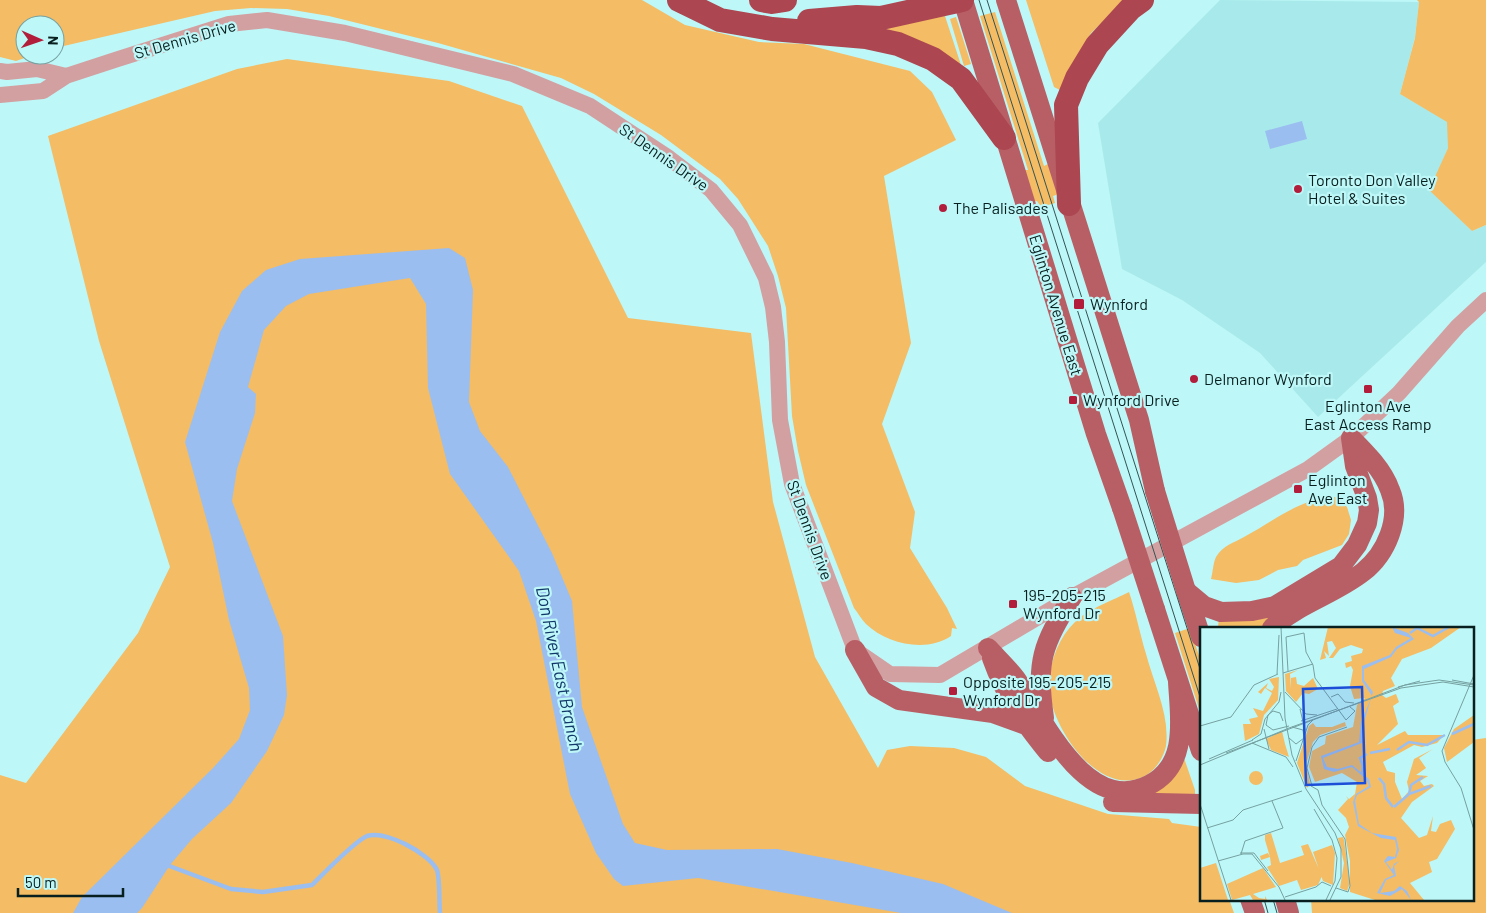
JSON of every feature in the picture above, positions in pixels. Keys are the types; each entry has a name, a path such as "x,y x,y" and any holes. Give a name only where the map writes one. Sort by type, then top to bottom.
{"highway":[{"path":"761,0 772,2 785,0"},
{"path":"856,17 906,0"},
{"path":"687,4 793,22 856,17 881,18 963,0"},
{"path":"1069,204 1066,105 1077,78 1097,45 1142,0"},
{"path":"687,4 720,20 772,29 866,37 898,44 933,59 954,73 974,95 1004,138"}],"main road":[{"name":"Eglinton Avenue East","path":"963,0 1096,434 1200,748"},
{"path":"1006,0 1069,204 1139,420 1155,491 1200,634"},
{"path":"1186,591 1204,606 1221,612 1252,611 1275,606 1341,566 1357,546 1367,523 1369,510 1367,498 1355,466 1351,438"},
{"path":"1273,627 1289,615 1364,571 1387,543 1394,517 1391,490 1369,456 1351,438"},
{"path":"1072,597 1044,647 1036,726 1067,777 1087,792 1117,802 1200,804"},
{"path":"988,648 1002,688 1036,726 1092,779 1115,790 1136,790 1150,785 1170,766 1179,748 1178,682"},
{"path":"855,650 876,687 899,700 993,713 1036,726"},
{"path":"1250,900 1255,913"},
{"path":"1285,900 1289,913"}],"street":[{"name":"St Dennis Drive","path":"0,95 43,91 66,76 229,24 267,20 345,34 513,74 590,106 696,177 711,190 740,225 766,278 774,307 780,420 792,484 855,650"},
{"path":"0,71 37,69 66,76"},
{"path":"855,650 890,674 940,675 1072,597 1308,469 1351,438 1399,393 1458,326 1486,300"}],"shaded area":[{"path":"0,0 642,0 685,25 759,42 804,44 910,71 932,92 956,140 884,176 911,343 882,424 915,512 910,548 947,608 957,629 952,628 951,636 941,641 919,645 907,644 885,637 875,631 864,622 854,608 806,485 792,416 786,308 768,246 738,199 720,179 661,135 594,94 561,78 438,43 329,16 287,9 251,8 215,11 65,46 65,15 15,15 15,61 0,57"},
{"path":"1026,0 1126,0 1091,33 1060,90 1054,87"},
{"path":"1220,0 1419,2 1415,37 1400,94 1448,122 1448,148 1430,190 1472,231 1486,225 1486,262 1318,417 1260,353 1182,300 1122,269 1098,123"},
{"path":"1417,0 1486,0 1486,225 1472,231 1429,190 1448,148 1447,122 1400,94 1415,38 1419,2"},
{"path":"943,10 962,68 880,31"},
{"path":"995,12 1044,166 1048,164 1059,194 1053,196 1055,203 1041,207 1037,201 1032,202 1025,170 1028,170 980,16"},
{"path":"956,17 971,64 964,66 950,19"},
{"path":"287,59 449,81 522,106 628,318 751,333 773,502 815,657 878,768 887,750 910,746 954,748 986,757 1025,786 1108,814 1169,819 1172,823 1200,827 1200,900 1229,900 1234,913 0,913 0,775 26,783 138,633 170,567 99,341 48,136 237,69"},
{"path":"1330,496 1338,498 1347,507 1351,520 1349,534 1342,545 1303,560 1297,566 1278,570 1259,580 1236,583 1211,579 1216,557 1225,547 1295,508"},
{"path":"1129,592 1164,711 1167,734 1165,750 1157,765 1148,774 1130,780 1112,778 1095,769 1080,754 1067,737 1057,717 1050,698 1049,681 1057,649 1070,627 1087,613"},
{"path":"1273,612 1270,620 1262,627 1218,627 1219,617"},
{"path":"1190,628 1200,659 1200,712 1175,633"},
{"path":"1486,738 1486,913 1312,913 1311,900 1474,900 1474,740"},
{"path":"1184,758 1195,790 1195,798 1144,793"}],"water":[{"path":"1302,121 1307,139 1270,149 1265,131"},
{"name":"Don River East Branch","path":"449,248 465,258 473,290 469,402 480,431 508,467 552,553 572,601 582,707 623,824 635,843 667,850 777,849 852,863 943,884 1012,913 901,913 698,878 623,886 614,879 596,853 570,794 536,621 519,571 450,474 428,388 426,304 410,278 309,294 286,306 264,330 248,387 256,394 255,413 237,469 232,501 283,636 287,695 284,715 267,751 231,803 192,839 170,865 137,913 73,913 82,897 213,768 239,739 250,710 249,688 229,620 213,543 185,442 220,332 242,291 266,270 300,259"}],"waterway":[{"path":"164,864 231,889 263,892 312,885 362,839 367,836 384,836 406,844 432,863 438,874 440,913"}],"tram line":[{"path":"979,0 1200,697"},
{"path":"987,0 1200,669"},
{"path":"1264,900 1268,913"},
{"path":"1273,900 1277,913"}],"place":[{"name":"Toronto Don Valley Hotel & Suites","path":"1298,189"},
{"name":"The Palisades","path":"943,208"},
{"name":"Wynford","path":"1079,304"},
{"name":"Delmanor Wynford","path":"1194,379"},
{"name":"Eglinton Ave East Access Ramp","path":"1368,389"},
{"name":"Wynford Drive","path":"1073,400"},
{"name":"Eglinton Ave East","path":"1298,489"},
{"name":"195-205-215 Wynford Dr","path":"1013,604"},
{"name":"Opposite 195-205-215 Wynford Dr","path":"953,691"}]}
